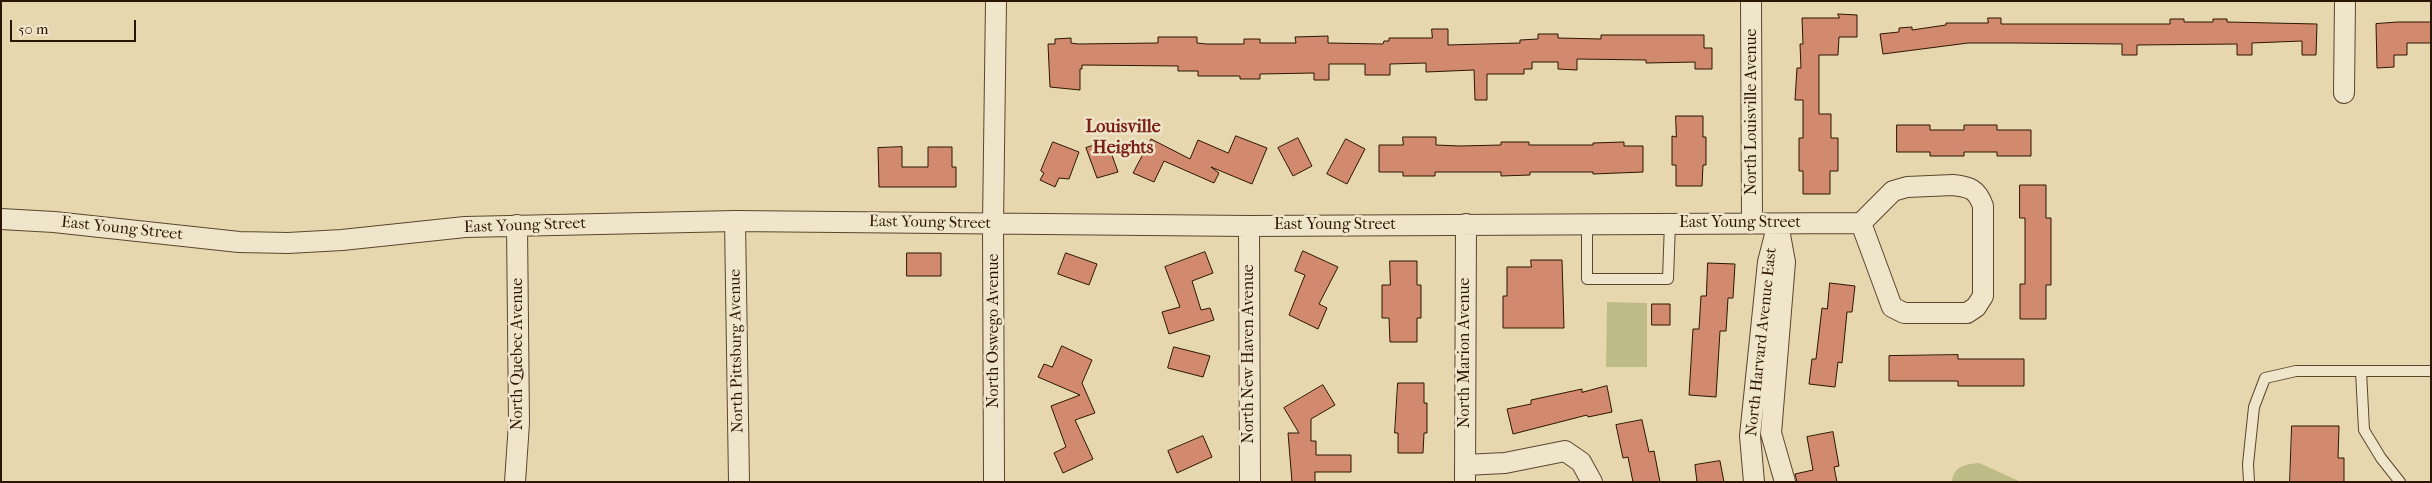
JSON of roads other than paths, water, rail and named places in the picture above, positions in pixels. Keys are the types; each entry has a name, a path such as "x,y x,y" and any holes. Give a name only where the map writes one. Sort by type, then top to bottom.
{"street":[{"name":"North Oswego Avenue","path":"994,482 993,224 996,1"},
{"name":"North Louisville Avenue","path":"1751,1 1752,223"},
{"path":"2344,93 2345,1"},
{"path":"1908,187 1971,187 1980,195 1984,206 1984,296 1976,307 1967,313 1904,313 1892,307 1861,223 1893,191 1908,187"},
{"name":"East Young Street","path":"1,219 54,222 239,242 288,243 342,240 465,227 735,221 1249,226 1586,222 1861,223"},
{"name":"North Pittsburg Avenue","path":"735,221 739,482"},
{"name":"North Marion Avenue","path":"1465,473 1466,224"},
{"name":"North Harvard Avenue East","path":"1754,482 1750,436 1768,262 1778,224"},
{"name":"North Harvard Avenue East","path":"1778,224 1785,262 1771,433 1785,482"},
{"name":"North Quebec Avenue","path":"515,482 519,423 517,225"},
{"name":"North New Haven Avenue","path":"1249,226 1250,482"},
{"path":"1465,473 1565,451 1581,462 1592,482"}],"lane":[{"path":"1586,222 1587,279 1668,279 1670,223"},
{"path":"2249,482 2248,464 2254,407 2265,378 2296,371 2431,371"},
{"path":"2362,371 2364,430 2381,458 2400,482"}],"district":[{"name":"Louisville Heights","path":"1123,138"}]}
